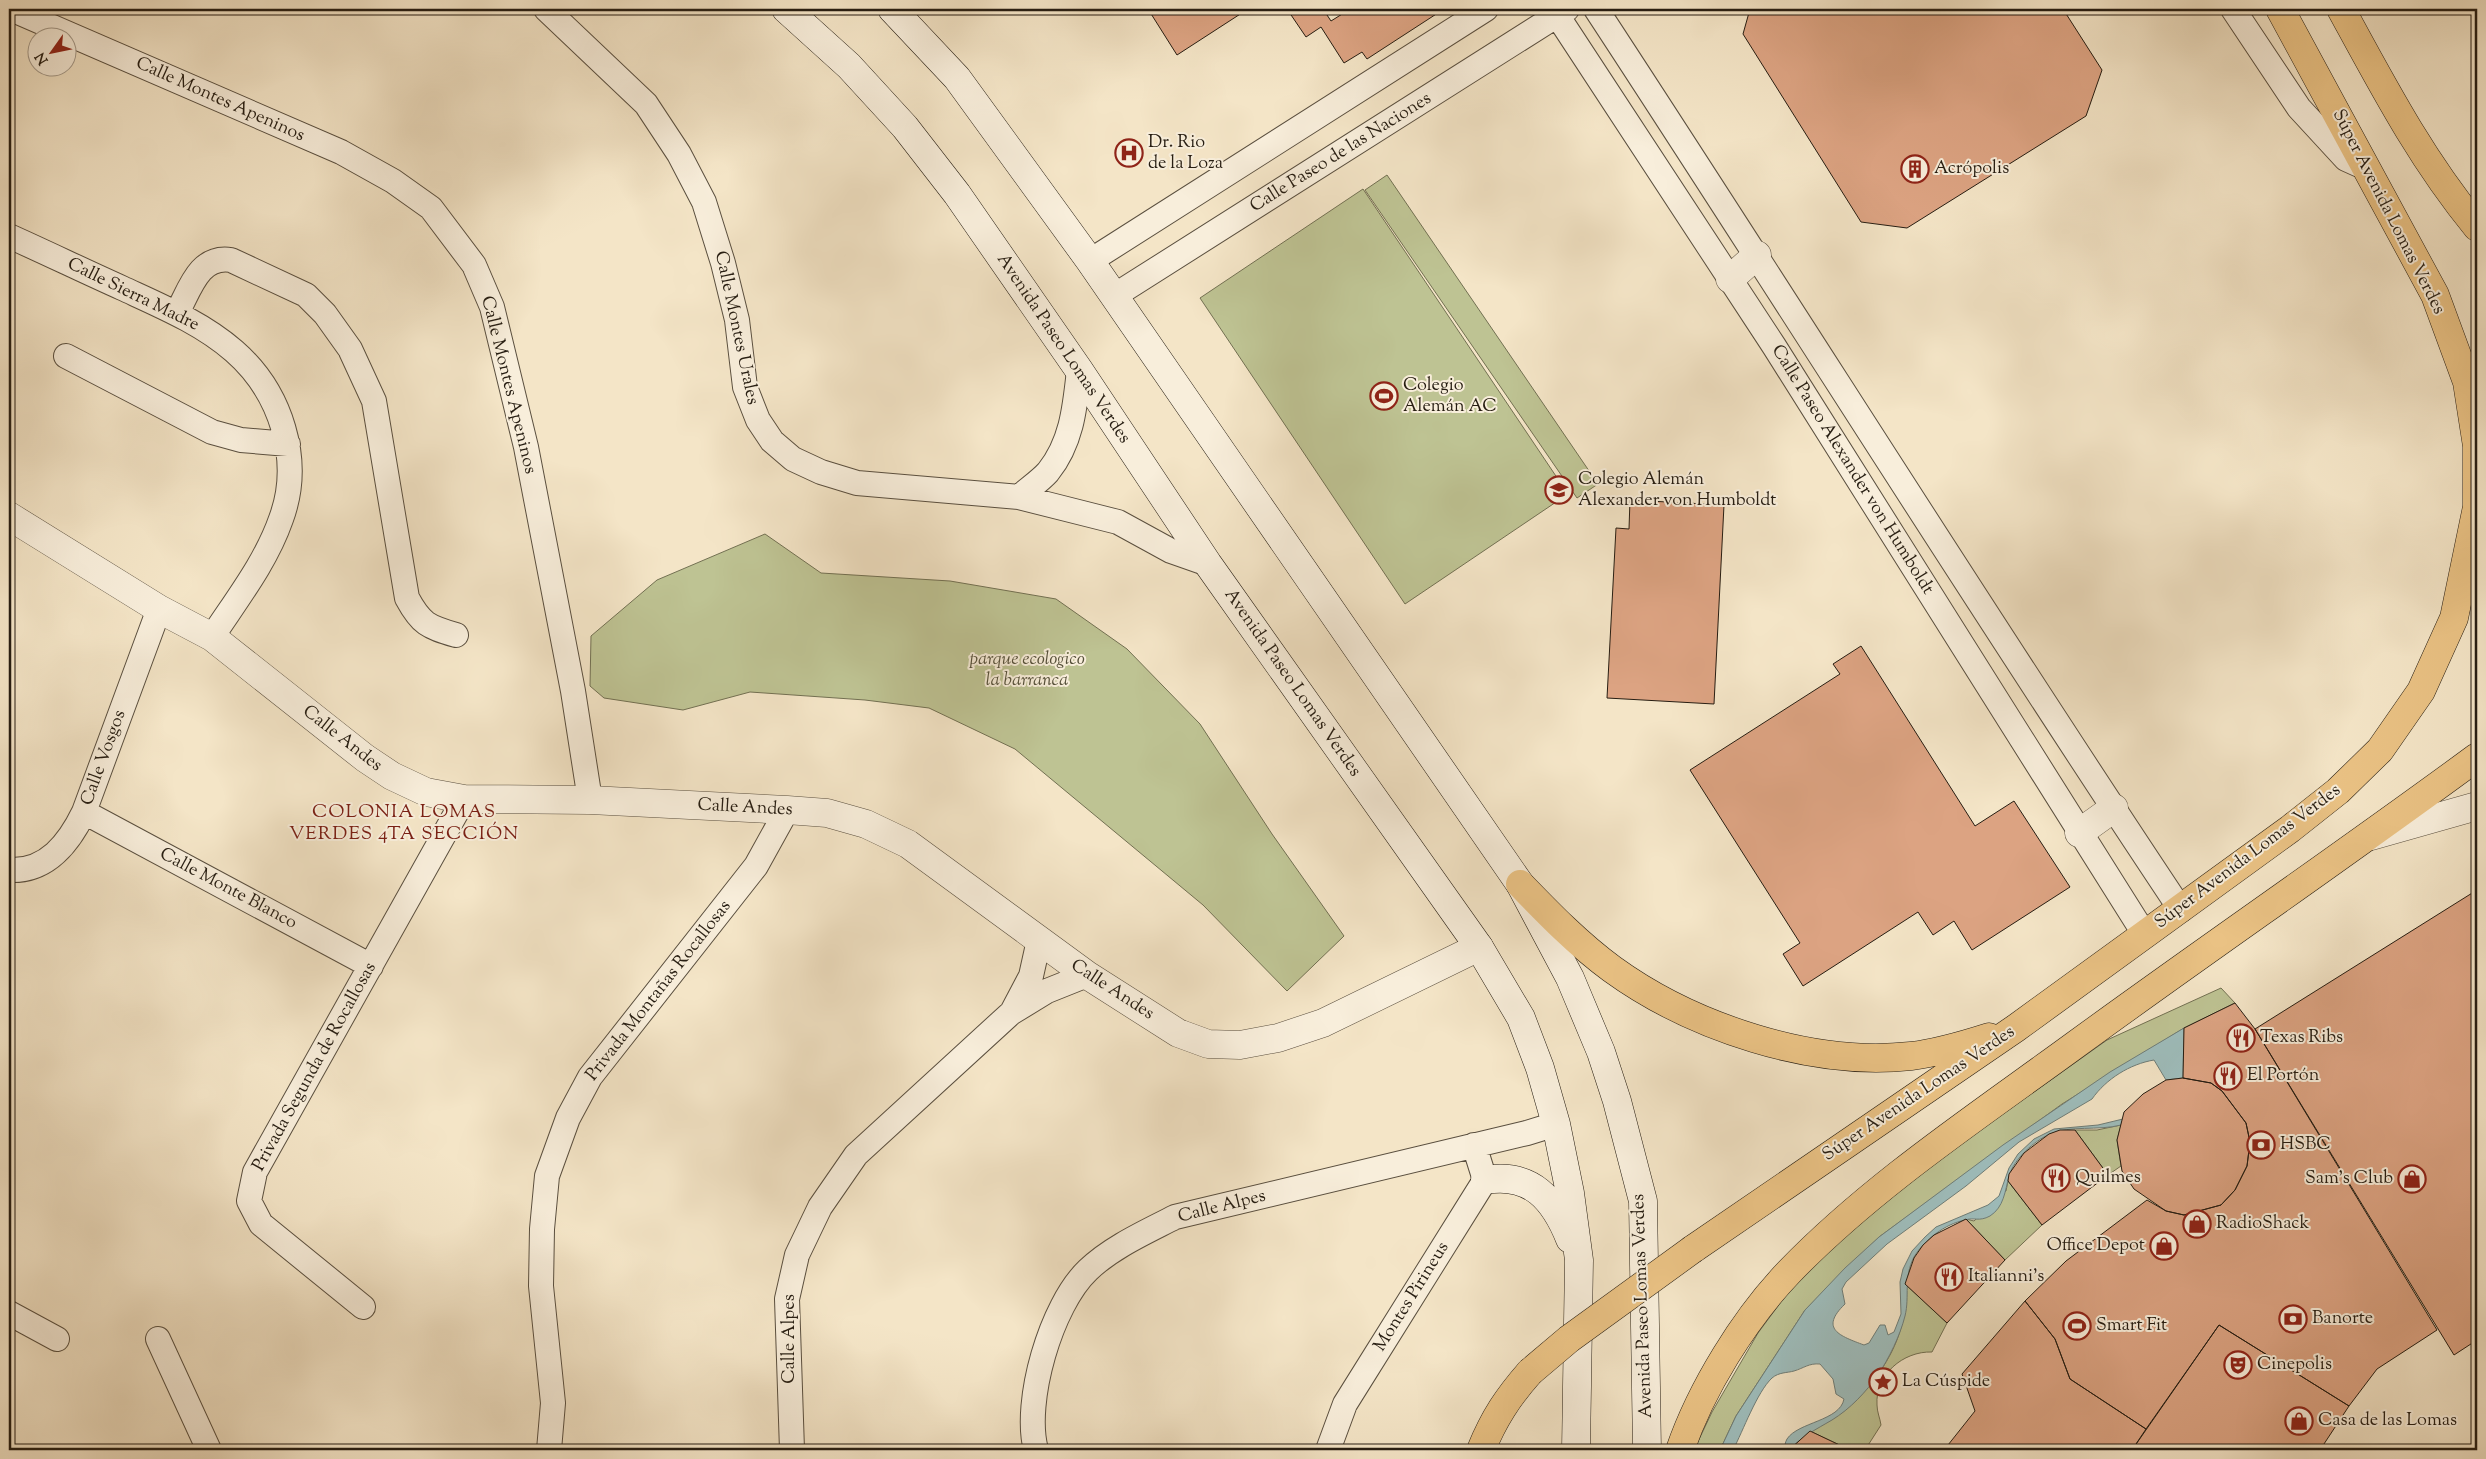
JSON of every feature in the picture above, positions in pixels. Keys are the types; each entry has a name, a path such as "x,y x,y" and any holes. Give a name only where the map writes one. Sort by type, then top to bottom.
{"main road":[{"name":"Avenida Paseo Lomas Verdes","path":"786,9 849,66 905,126 958,194 1079,370 1208,564 1479,947 1521,1018 1540,1068 1556,1124 1570,1193 1579,1260 1576,1450"},
{"name":"Avenida Paseo Lomas Verdes","path":"892,9 957,78 1090,261 1520,884 1570,978 1601,1052 1617,1101 1643,1201 1647,1450"},
{"name":"Súper Avenida Lomas Verdes","path":"1481,1450 1490,1428 1506,1399 1530,1372 1569,1339 1692,1249 2016,1028 2181,910 2304,818 2338,791 2380,750 2421,691 2454,618 2477,507 2477,446 2467,382 2435,295 2280,9"},
{"path":"2341,9 2405,126 2434,173 2477,227"},
{"path":"1730,279 1757,256"},
{"name":"Calle Andes","path":"9,516 159,609 212,637 365,758 392,776 426,792 464,799 590,800 787,810 828,813 866,824 908,844 1087,975 1178,1033 1208,1044 1240,1046 1278,1038 1323,1023 1479,947"},
{"path":"1680,1450 1705,1391 1742,1330 1787,1274 1842,1222 1931,1150 2223,937 2369,836 2477,757"},
{"path":"2369,836 2477,806"},
{"path":"2079,833 2114,808"},
{"path":"1520,884 1576,938 1612,969 1694,1015 1736,1032 1800,1050 1863,1058 1912,1056 1957,1046 2016,1028"},
{"path":"1485,1180 1501,1177 1524,1181 1548,1199 1562,1220 1579,1260"}],"street":[{"name":"Calle Montes Apeninos","path":"11,9 341,152 376,172 431,208 474,264 492,307 526,447 573,691 590,800"},
{"path":"1090,261 1486,9"},
{"name":"Calle Paseo Alexander von Humboldt","path":"1596,9 1757,256 1902,484 2181,910"},
{"path":"2234,9 2298,108 2346,159 2366,168"},
{"name":"Calle Montes Urales","path":"547,10 646,104 679,154 704,202 723,263 736,320 745,387 758,420 772,441 793,458 821,472 857,483 1019,497 1118,522 1171,551 1208,564"},
{"name":"Calle Paseo Alexander von Humboldt","path":"1559,11 2145,935"},
{"name":"Calle Paseo de las Naciones","path":"1114,296 1559,11"},
{"name":"Calle Sierra Madre","path":"9,236 177,313 235,352 271,398 288,444 291,470 282,519 264,557 212,637"},
{"path":"177,313 198,274 210,262 220,258 232,260 306,296 325,314 350,349 374,401 407,598 418,618 430,628 456,636"},
{"path":"66,356 212,432 241,440 288,444"},
{"path":"1019,497 1047,473 1065,446 1074,412 1079,370"},
{"name":"Calle Vosgos","path":"9,870 35,866 55,854 71,838 84,812 159,609"},
{"name":"Privada Segunda de Rocallosas","path":"362,1307 261,1224 249,1201 255,1172 464,799"},
{"name":"Privada Montañas Rocallosas","path":"549,1450 553,1403 541,1286 542,1230 547,1176 568,1118 590,1077 756,866 787,810"},
{"name":"Calle Monte Blanco","path":"84,812 371,966"},
{"name":"Calle Alpes","path":"1011,1013 1031,976 1039,940"},
{"name":"Calle Alpes","path":"792,1450 787,1299 797,1255 820,1207 856,1155 1011,1013 1048,991 1087,975"},
{"name":"Calle Alpes","path":"1036,1450 1031,1434 1037,1381 1047,1339 1064,1303 1087,1270 1127,1242 1175,1217 1474,1144 1527,1133 1556,1124"},
{"path":"1474,1144 1485,1180"},
{"name":"Montes Pirineus","path":"1328,1450 1345,1404 1485,1180"},
{"path":"9,1313 57,1339"},
{"path":"158,1339 209,1450"}],"green space":[{"path":"1387,175 1598,484 1577,498 1365,190"},
{"name":"Colegio Alemán AC","path":"1363,189 1568,494 1405,604 1200,298"},
{"name":"parque ecologico la barranca","path":"765,534 821,573 950,581 1056,599 1127,649 1200,724 1272,834 1344,936 1287,991 1203,905 1015,749 929,708 865,700 750,692 683,710 604,698 590,686 591,636 657,580"},
{"path":"2221,988 2235,1003 2184,1028 2062,1104 1879,1237 1805,1310 1736,1416 1720,1450 1694,1450 1712,1412 1758,1333 1795,1283 1848,1231 1935,1162 2107,1040"},
{"path":"2121,1125 2117,1140 2121,1166 2108,1175 2075,1130 2097,1130"},
{"path":"2008,1181 2042,1225 2005,1260 1966,1219 1974,1221 2006,1191"},
{"path":"1905,1284 1947,1323 1932,1352 1921,1353 1901,1360 1886,1375 1878,1394 1877,1408 1881,1425 1865,1450 1850,1450 1810,1431 1830,1420 1848,1406 1880,1371 1892,1352 1900,1330 1905,1308"}],"water":[{"path":"2184,1028 2183,1078 2166,1080 2154,1060 2136,1065 2119,1074 2104,1085 2092,1099 2019,1142 1966,1186 1887,1244 1846,1282 1842,1289 1845,1304 1834,1320 1833,1326 1836,1330 1841,1335 1864,1345 1869,1343 1880,1325 1885,1325 1888,1335 1894,1332 1901,1314 1900,1282 1903,1269 1912,1251 1925,1237 1936,1227 1988,1205 1999,1196 2009,1168 2018,1154 2034,1139 2054,1129 2098,1125 2123,1119 2121,1125 2058,1131 2044,1137 2025,1151 2015,1163 2001,1203 1995,1212 1986,1218 1968,1219 1950,1225 1923,1245 1914,1257 1909,1272 1905,1316 1894,1347 1878,1375 1863,1394 1839,1416 1805,1437 1789,1450 1783,1450 1787,1439 1792,1433 1835,1412 1841,1406 1844,1399 1836,1394 1833,1379 1820,1364 1810,1365 1772,1378 1761,1392 1733,1450 1720,1450 1736,1416 1805,1310 1845,1268 1879,1237 2003,1145 2110,1072"}],"building":[{"path":"1148,9 1248,9 1177,55"},
{"path":"1287,9 1323,9 1331,21 1347,11 1345,9 1444,9 1367,59 1362,52 1344,63 1321,27 1306,37"},
{"name":"Acrópolis","path":"1750,9 2063,9 2102,70 2086,116 1907,228 1861,222 1743,34"},
{"path":"1630,500 1724,505 1714,704 1607,698 1616,528 1629,529"},
{"path":"1861,646 1975,826 2014,801 2070,887 1972,950 1954,921 1933,935 1918,912 1803,986 1783,954 1800,943 1690,770 1840,674 1833,664"},
{"name":"Sam's Club","path":"2477,890 2477,1340 2454,1355 2255,1029"},
{"path":"2235,1003 2255,1029 2437,1330 2377,1369 2349,1406 2219,1325 2146,1429 2070,1379 2055,1339 2025,1301 2066,1261 2147,1200 2166,1211 2184,1215 2221,1205 2235,1190 2247,1166 2250,1142 2246,1123 2222,1091 2211,1083 2183,1078 2184,1028"},
{"path":"2183,1078 2211,1083 2222,1091 2246,1123 2250,1142 2247,1166 2235,1190 2221,1205 2184,1215 2166,1211 2134,1189 2122,1171 2117,1140 2124,1112 2143,1094 2166,1080"},
{"name":"Quilmes","path":"2060,1130 2075,1130 2108,1175 2042,1225 2008,1181 2009,1174 2024,1153 2049,1134"},
{"name":"Italianni's","path":"1966,1219 2005,1260 1947,1323 1905,1284 1914,1258 1923,1245 1934,1235"},
{"path":"2025,1301 2055,1339 2070,1379 2146,1429 2132,1450 1915,1450 1916,1448 1948,1445 1975,1411 1962,1374"},
{"name":"Cinepolis","path":"2219,1325 2349,1406 2320,1450 2132,1450"},
{"path":"1810,1431 1850,1450 1789,1450"}],"place":[{"name":"Dr. Rio de la Loza","path":"1129,153"},
{"name":"Acrópolis","path":"1915,169"},
{"name":"Colegio Alemán AC","path":"1384,396"},
{"name":"Colegio Alemán Alexander von Humboldt","path":"1559,490"},
{"name":"Texas Ribs","path":"2241,1038"},
{"name":"El Portón","path":"2228,1076"},
{"name":"HSBC","path":"2261,1145"},
{"name":"Quilmes","path":"2056,1178"},
{"name":"Sam's Club","path":"2412,1179"},
{"name":"RadioShack","path":"2197,1224"},
{"name":"Office Depot","path":"2164,1246"},
{"name":"Italianni's","path":"1949,1277"},
{"name":"Banorte","path":"2293,1319"},
{"name":"Smart Fit","path":"2077,1326"},
{"name":"Cinepolis","path":"2238,1365"},
{"name":"La Cúspide","path":"1883,1382"},
{"name":"Casa de las Lomas","path":"2299,1421"}],"district":[{"name":"COLONIA LOMAS VERDES 4TA SECCIÓN","path":"404,823"}]}
